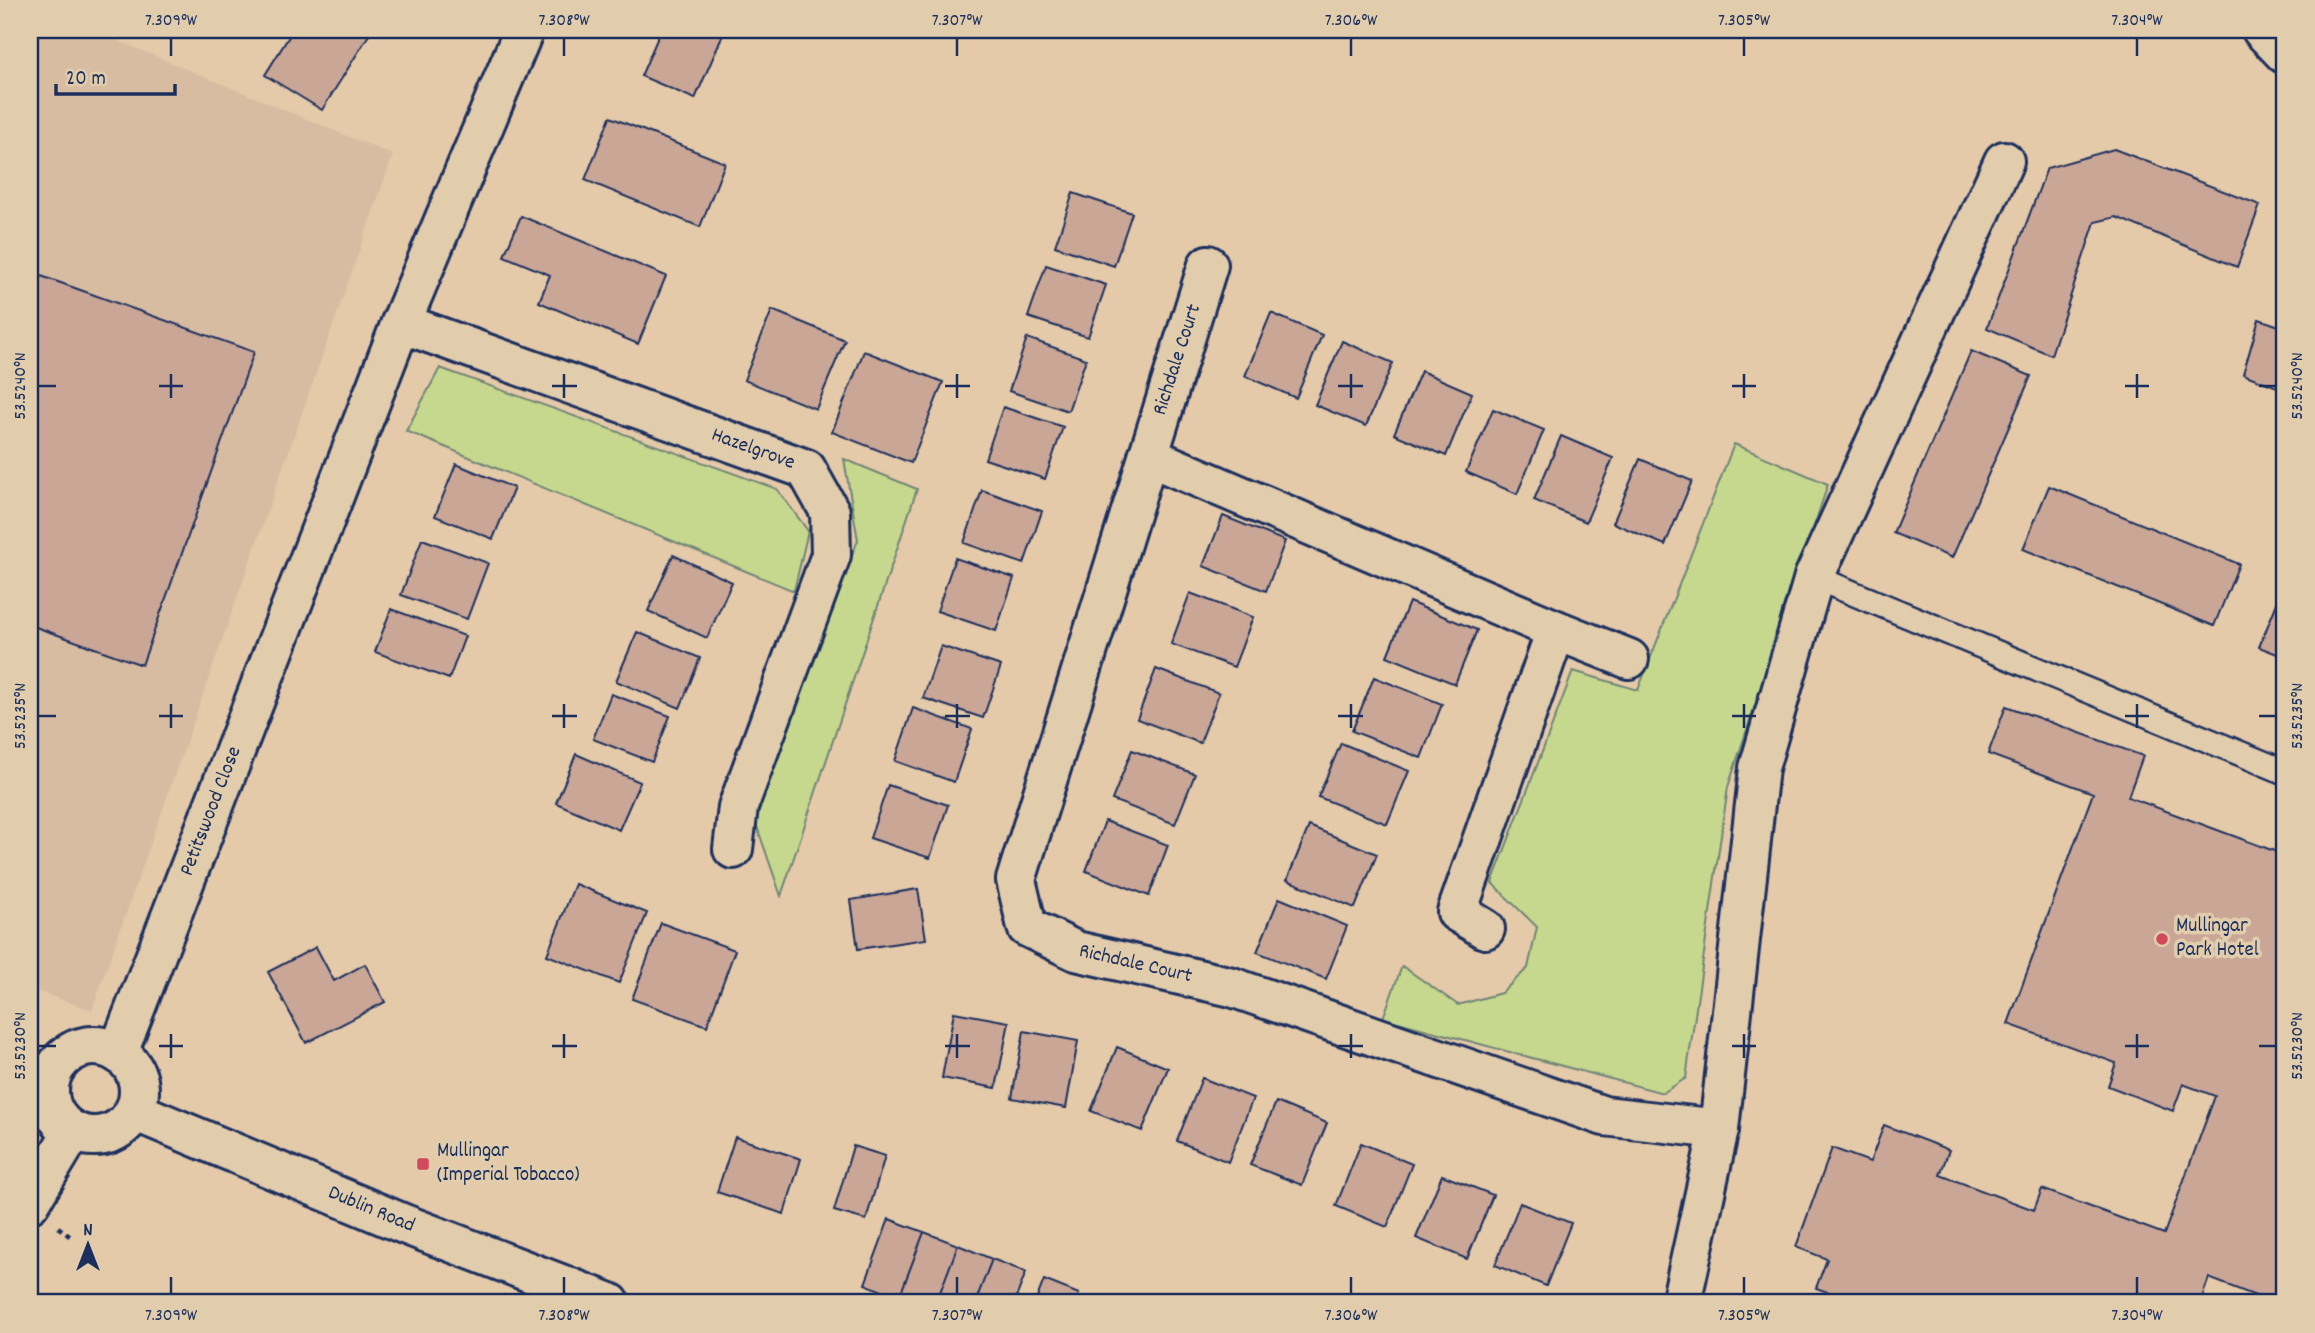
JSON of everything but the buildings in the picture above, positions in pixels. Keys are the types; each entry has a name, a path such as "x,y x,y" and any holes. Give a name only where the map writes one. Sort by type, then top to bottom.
{"main road":[{"path":"401,323 524,30"},
{"path":"2262,30 2285,54"},
{"path":"1686,1302 1719,1129 1759,768 1814,577 2004,161"},
{"name":"Richdale Court","path":"1208,265 1016,880 1027,927 1076,951 1232,987 1604,1116 1719,1129"},
{"name":"Petitswood Close","path":"118,1053 302,570 401,323"},
{"name":"Hazelgrove","path":"401,323 806,469 830,512 831,555 738,807 733,849"},
{"path":"1148,456 1629,659"},
{"path":"1485,929 1457,912 1556,630"},
{"path":"98,1046 118,1053 130,1063 137,1079 139,1095 134,1111 124,1125 108,1134 90,1136 64,1125 52,1108 40,1073 78,1049 98,1046"},
{"name":"Dublin Road","path":"134,1111 404,1224 610,1303"},
{"path":"30,1203 73,1131"}],"lane":[{"path":"1814,577 2285,772"}],"shaded area":[{"path":"30,30 123,30 119,41 393,155 92,1010 30,989"}],"green space":[{"path":"440,368 777,489 808,531 794,591 406,431"},
{"path":"1734,444 1828,484 1728,787 1686,1078 1663,1093 1383,1018 1402,966 1458,1005 1501,993 1528,968 1537,927 1492,883 1573,671 1638,690"},
{"path":"844,459 917,489 781,896 753,815 858,540"}],"place":[{"name":"Mullingar Park Hotel","path":"2162,939"},
{"name":"Mullingar (Imperial Tobacco)","path":"423,1164"}]}
